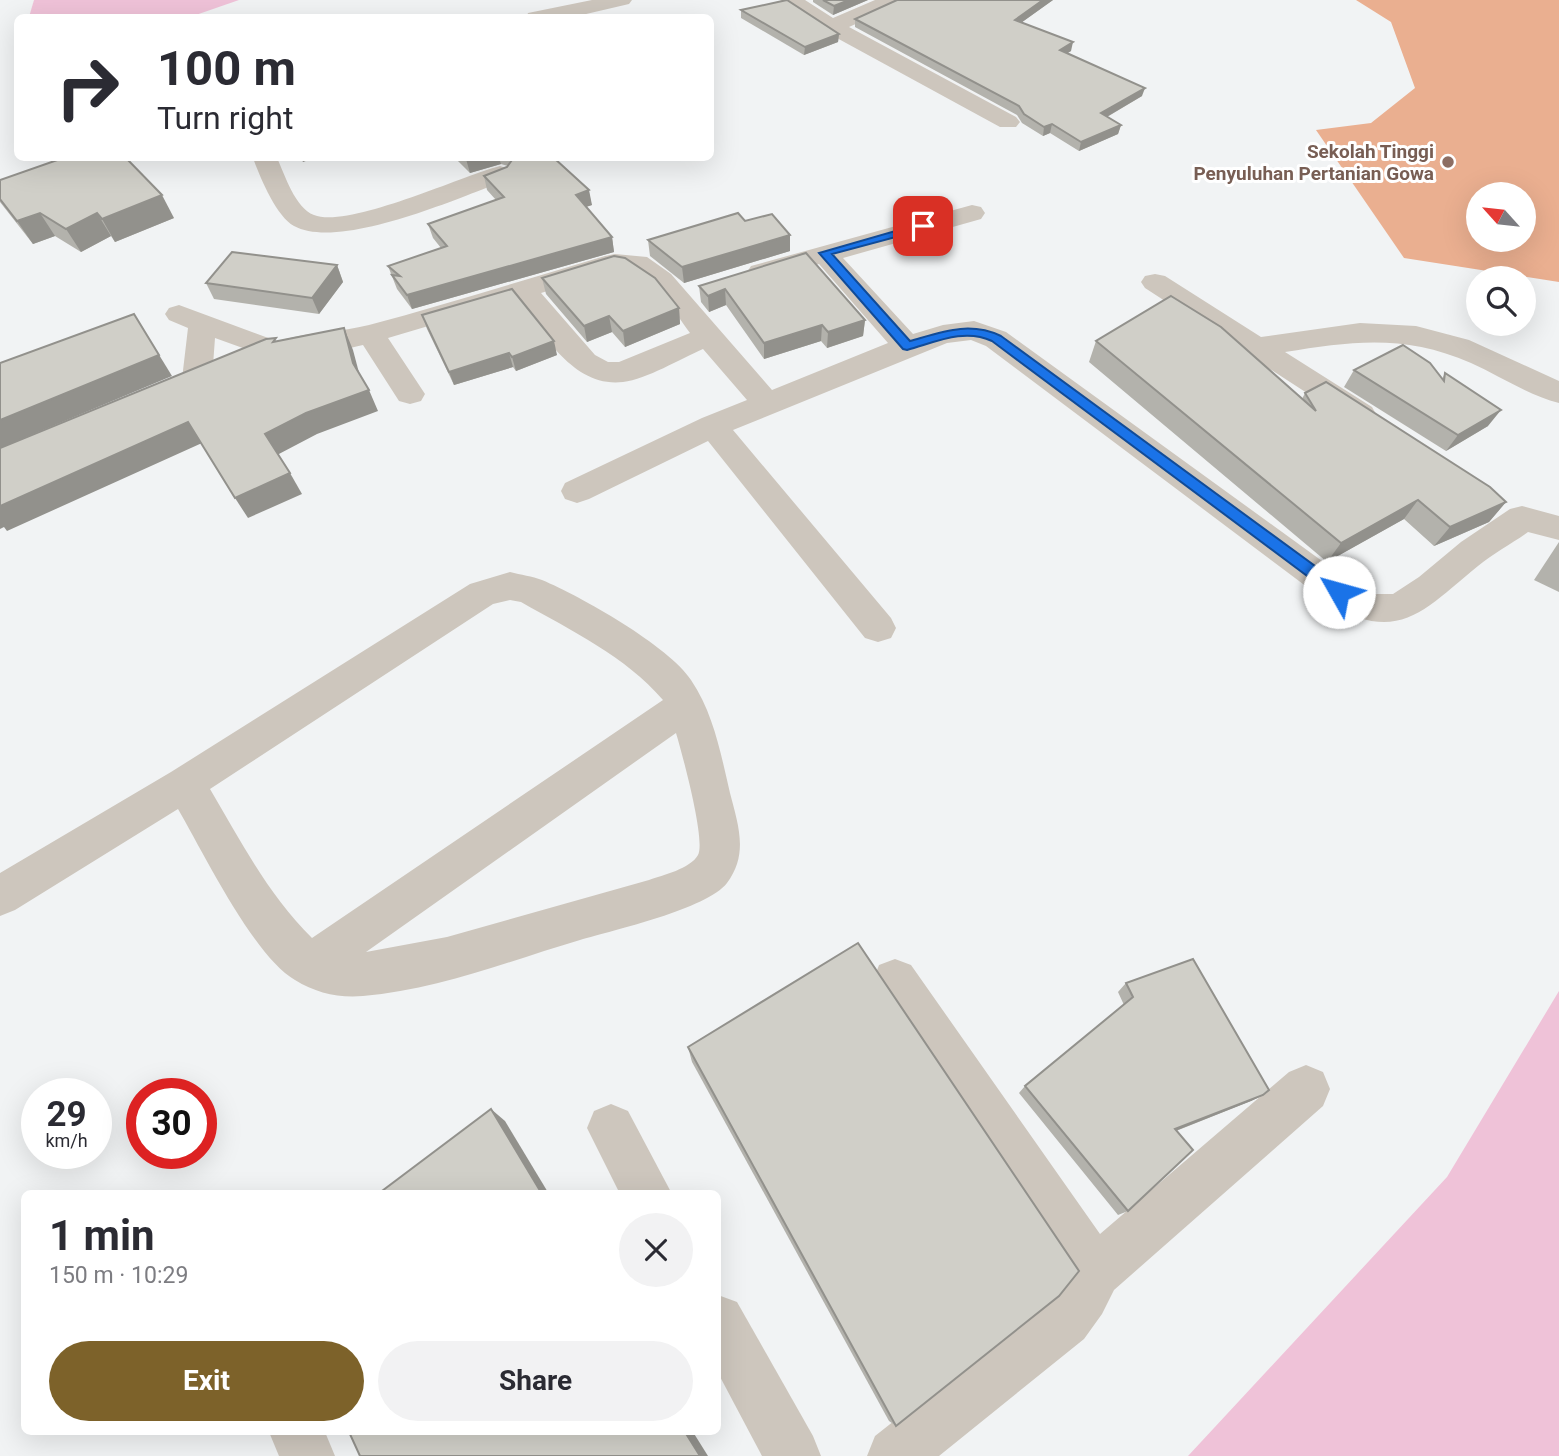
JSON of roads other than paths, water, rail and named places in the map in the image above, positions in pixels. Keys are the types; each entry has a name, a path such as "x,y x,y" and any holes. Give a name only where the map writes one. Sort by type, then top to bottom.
{"street":[{"path":"555,14 622,0"},
{"path":"790,0 832,26 1008,122"},
{"path":"832,26 893,0"},
{"path":"267,161 295,214 319,226 354,223 500,174"},
{"path":"732,281 972,213"},
{"path":"824,253 907,346"},
{"path":"271,349 191,318 208,374 271,349 323,344 370,334 626,261 646,268 692,293 708,336 766,404"},
{"path":"1155,282 1383,429"},
{"path":"522,289 585,362 602,372 623,372 708,336"},
{"path":"578,491 713,426 907,346 964,330 983,332 996,339 1339,592 1371,607 1397,607 1412,600 1474,550 1510,510 1559,528"},
{"path":"1256,347 1342,334 1396,332 1427,337 1476,353 1559,393"},
{"path":"370,334 410,394"},
{"path":"1476,353 1518,360 1559,372"},
{"path":"713,426 878,628"},
{"path":"0,896 185,784 482,594 510,586 530,590 645,657 668,679 686,705 720,832 717,862 704,877 656,897 441,960 399,969 357,973 323,971 310,965 285,942 249,892 185,784"},
{"path":"310,965 686,705"},
{"path":"895,981 1096,1272"},
{"path":"895,1456 1065,1320 1084,1296 1096,1272 1306,1089"},
{"path":"611,1128 645,1190"},
{"path":"721,1326 793,1456"},
{"path":"298,1435 307,1456"}],"place":[{"name":"Sekolah Tinggi Penyuluhan Pertanian Gowa","path":"1448,162"}]}
